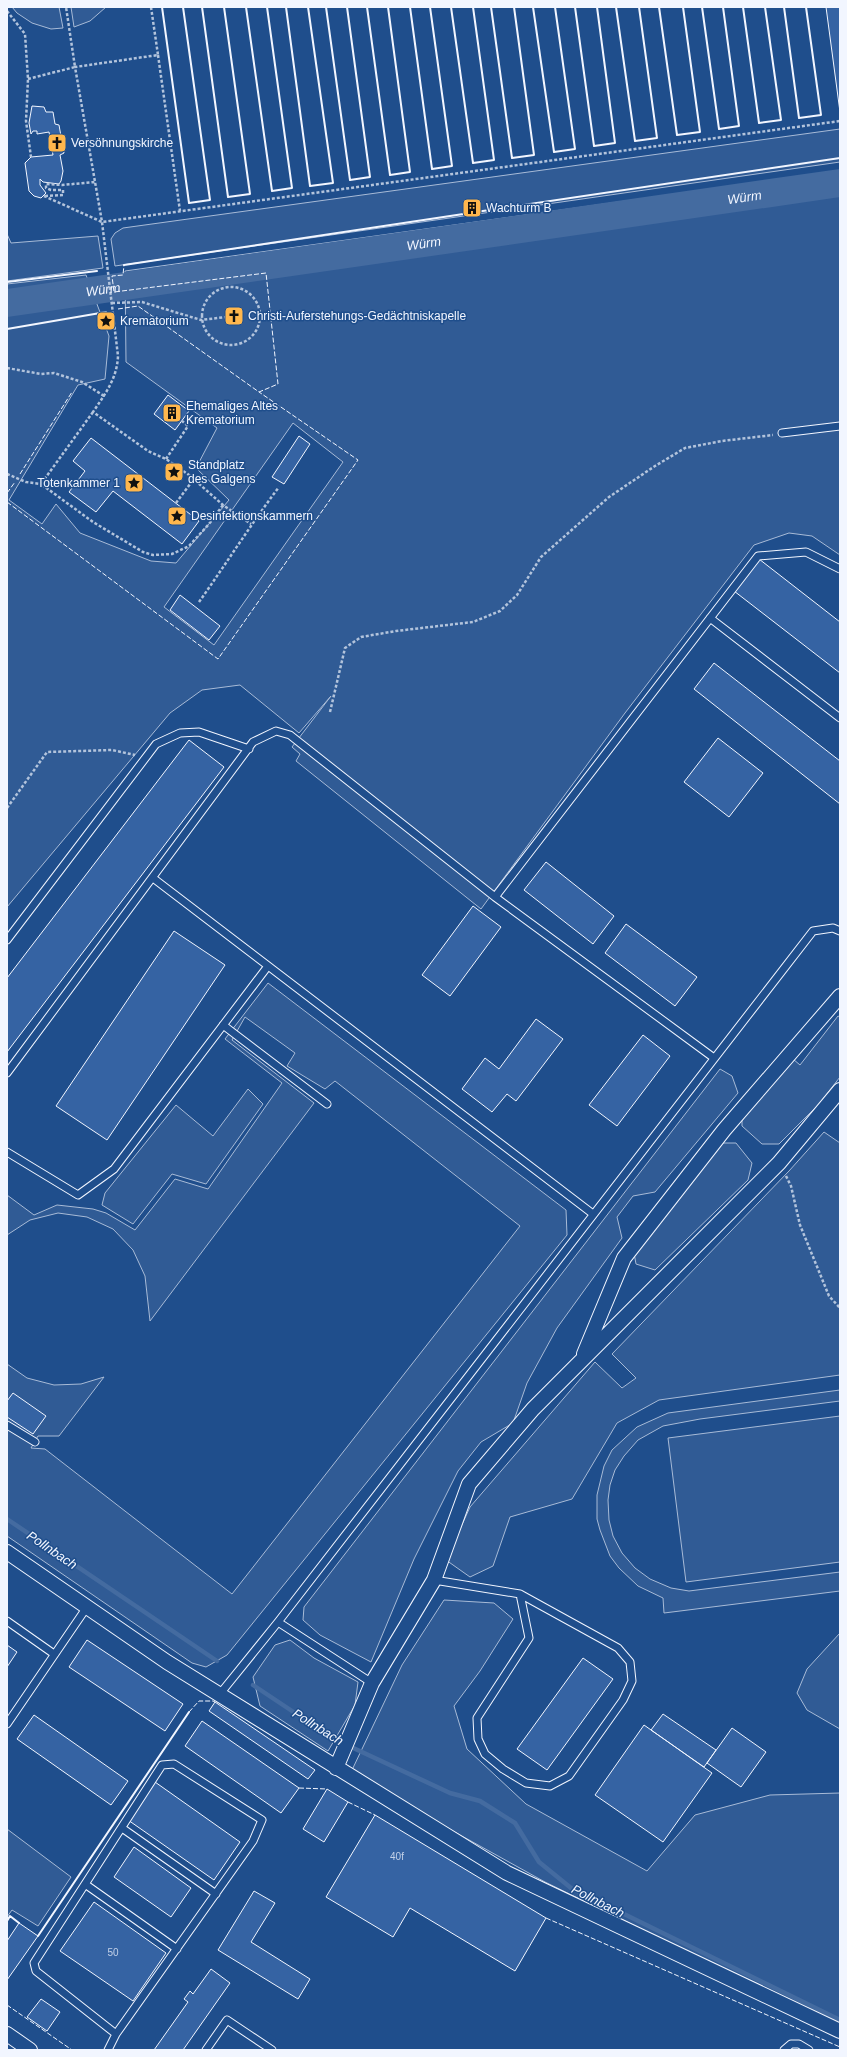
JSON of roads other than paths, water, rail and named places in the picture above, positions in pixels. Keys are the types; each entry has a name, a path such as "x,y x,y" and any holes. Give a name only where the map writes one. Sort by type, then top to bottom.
{"street":[{"path":"582,1360 624,1258 724,1130 840,996"},
{"path":"336,1768 372,1683 434,1580 469,1484 533,1408 778,1163 840,1090"},
{"path":"7,1552 86,1607 219,1695 506,1873 840,2031"},
{"path":"7,2034 30,2050"}],"lane":[{"path":"782,433 840,426"},
{"path":"495,897 758,556 806,552 840,569"},
{"path":"710,618 840,718"},
{"path":"7,1073 253,742 276,731 290,735 495,897 714,1058"},
{"path":"7,940 156,744 180,733 199,732 249,748"},
{"path":"153,878 593,1214"},
{"path":"219,1695 278,1622 813,931 833,928 840,931"},
{"path":"7,1152 78,1195 114,1168 268,966"},
{"path":"223,1025 327,1104"},
{"path":"7,1425 35,1442"},
{"path":"434,1580 520,1594 618,1648 630,1662 632,1681 623,1700 569,1776 550,1786 526,1783 503,1770 485,1754 478,1739 477,1718 529,1638 520,1594"},
{"path":"7,1724 86,1607"},
{"path":"7,1621 54,1654"},
{"path":"278,1622 372,1683"},
{"path":"108,2050 116,2034 253,1841 262,1820 174,1764 162,1765 34,1963 36,1971 116,2034"},
{"path":"122,1828 216,1894"},
{"path":"85,1884 177,1949"},
{"path":"206,2050 227,2020 272,2050"},
{"path":"784,2050 791,2044 799,2044 809,2050"}],"waterway":[{"name":"Würm","path":"7,303 840,183"},
{"name":"Pollnbach","path":"7,1519 217,1661"},
{"name":"Pollnbach","path":"253,1685 334,1739 450,1793 480,1801 515,1823 539,1862 571,1888 840,2020"}],"place":[{"name":"Versöhnungskirche","path":"57,143"},
{"name":"Wachturm B","path":"472,208"},
{"name":"Christi-Auferstehungs-Gedächtniskapelle","path":"234,316"},
{"name":"Krematorium","path":"106,321"},
{"name":"Ehemaliges Altes Krematorium","path":"172,413"},
{"name":"Standplatz des Galgens","path":"174,472"},
{"name":"Totenkammer 1","path":"134,483"},
{"name":"Desinfektionskammern","path":"177,516"}]}
